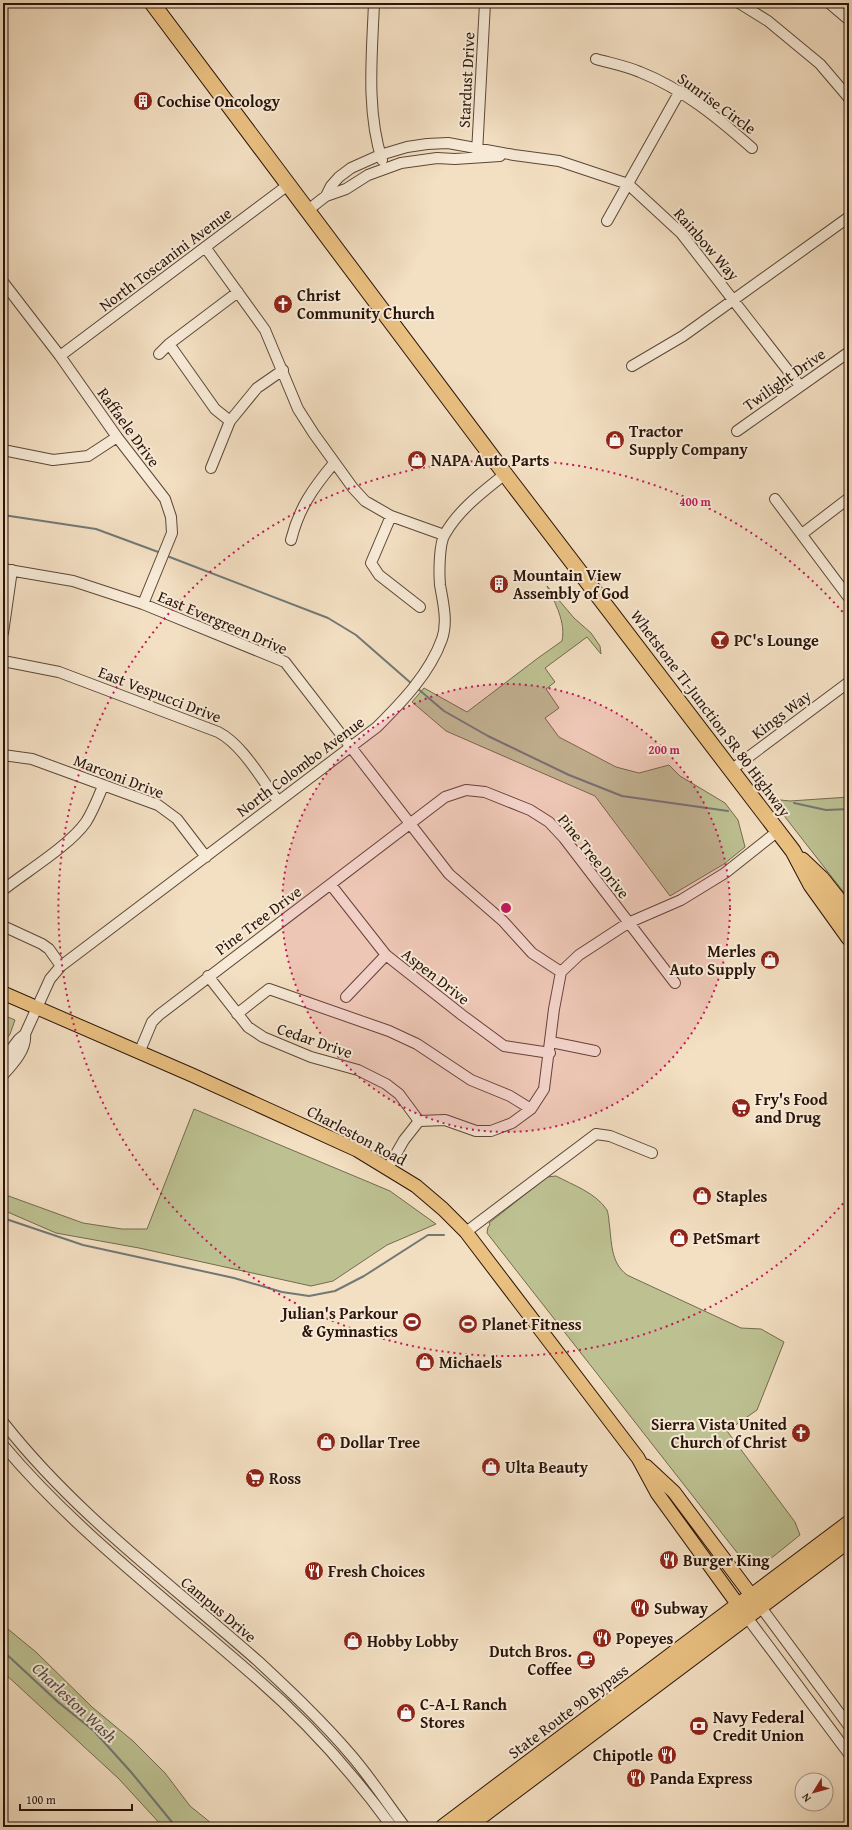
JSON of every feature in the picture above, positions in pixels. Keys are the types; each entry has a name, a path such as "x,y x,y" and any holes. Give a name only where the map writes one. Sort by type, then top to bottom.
{"highway":[{"name":"Whetstone TI-Junction SR 80 Highway","path":"152,3 505,474 793,851 811,885 849,938"},
{"name":"Whetstone TI-Junction SR 80 Highway","path":"793,851 822,879 849,913"},
{"name":"State Route 90 Bypass","path":"756,1601 849,1523"},
{"name":"State Route 90 Bypass","path":"443,1827 742,1610 849,1540"},
{"name":"State Route 90 Bypass","path":"467,1827 742,1610"}],"main road":[{"name":"Charleston Road","path":"3,993 357,1150 416,1186 443,1208 466,1232 638,1458 657,1493 742,1610"},
{"name":"Charleston Road","path":"638,1458 674,1492 756,1601"}],"street":[{"path":"374,3 371,63 372,112 384,168"},
{"name":"Stardust Drive","path":"476,153 486,3"},
{"path":"739,3 768,21 820,64 849,98"},
{"path":"829,3 849,20"},
{"name":"Sunrise Circle","path":"596,59 640,71 680,91 718,119 752,148"},
{"path":"607,221 680,91"},
{"name":"Rainbow Way","path":"326,196 331,186 339,177 351,168 380,155 407,147 448,143 476,153"},
{"name":"Rainbow Way","path":"308,210 326,196 346,189 368,175 384,168 418,160 476,153 514,155 559,162 628,184 681,232 800,386"},
{"name":"North Toscanini Avenue","path":"60,356 288,185"},
{"path":"632,366 683,336 849,217"},
{"path":"206,247 265,330 298,409 352,488 365,501 391,516 444,535"},
{"name":"Raffaele Drive","path":"3,282 60,356 117,437 165,499 171,517 172,533 143,604"},
{"path":"159,354 169,344 238,292"},
{"path":"169,344 215,409 230,421"},
{"name":"Twilight Drive","path":"737,431 849,352"},
{"path":"212,468 230,421 258,388 283,370"},
{"path":"3,450 53,460 88,456 117,437"},
{"path":"291,540 296,520 305,502 316,484 334,463"},
{"name":"North Colombo Avenue","path":"3,1060 19,1039 25,1034 50,979 62,966 377,727 400,703 434,656 442,638 445,617 439,572 444,535 468,504 505,474"},
{"path":"802,534 849,498"},
{"path":"775,499 849,598"},
{"path":"391,516 371,562 379,575 420,607"},
{"path":"3,633 8,569"},
{"name":"East Evergreen Drive","path":"8,569 73,581 143,604 285,662 449,874 503,921 532,953 561,972"},
{"name":"East Vespucci Drive","path":"3,661 59,672 228,737 278,801"},
{"name":"Kings Way","path":"731,770 849,682"},
{"name":"Marconi Drive","path":"3,755 32,760 158,805 170,812 177,819 206,856"},
{"path":"3,890 75,835 93,810 103,786"},
{"name":"Pine Tree Drive","path":"139,1053 152,1022 208,976 331,885 445,797 466,790 485,792 530,810 549,822 564,838 675,983"},
{"path":"388,1168 404,1140 419,1121 445,1120 476,1131 491,1130 512,1123 531,1109 544,1089 550,1053 554,1009 561,972 579,955 628,923 682,900 725,872 778,831"},
{"name":"Aspen Drive","path":"331,885 386,955 462,1015 504,1046 550,1053"},
{"path":"3,926 42,944 49,949 62,966"},
{"path":"346,997 386,955"},
{"name":"Cedar Drive","path":"208,976 248,1027 263,1037 311,1057 358,1070 386,1084 399,1094 419,1121"},
{"path":"237,1014 269,989 390,1031 417,1044 471,1080 510,1096 531,1109"},
{"name":"North Colombo Avenue","path":"3,1075 19,1055 26,1042 25,1034"},
{"path":"551,1042 595,1051"},
{"path":"466,1232 596,1134 610,1136 652,1153"},
{"name":"Campus Drive","path":"3,1422 24,1448 79,1506 136,1558 258,1662 302,1705 350,1754 405,1827"},
{"name":"Campus Drive","path":"3,1445 26,1472 92,1539 276,1696 316,1736 392,1827"},
{"path":"756,1601 849,1726"},
{"path":"742,1610 849,1754"}],"green space":[{"path":"547,586 574,618 591,633 600,646 601,654 587,637 545,668 555,682 546,689 559,708 545,718 559,737 616,767 639,773 669,765 680,776 725,803 738,820 745,847 724,864 670,896 595,796 446,731 412,702 424,688 467,712 562,641 563,634 561,620"},
{"path":"849,797 849,899 771,799 790,801"},
{"path":"3,1015 15,1020 10,1034 3,1044"},
{"path":"194,1109 390,1191 436,1224 387,1245 333,1281 311,1286 139,1248 56,1233 3,1210 3,1194 83,1223 122,1229 147,1229"},
{"path":"556,1176 591,1194 607,1210 615,1258 621,1270 627,1275 741,1328 761,1329 784,1342 757,1410 727,1431 795,1522 800,1535 759,1568 746,1564 487,1233 490,1225 489,1223 547,1177"},
{"path":"3,1625 36,1652 92,1707 133,1741 165,1773 190,1806 216,1827 163,1827 119,1779 3,1672"}],"waterway":[{"path":"3,515 96,529 161,553"},
{"path":"167,556 328,618 356,635 412,684"},
{"path":"417,688 444,711 488,736 569,775 622,796 728,811"},
{"path":"794,803 826,810 849,809"},
{"path":"3,1218 83,1245 234,1278 282,1292 309,1296 335,1291 364,1276 428,1235 444,1235"},
{"name":"Charleston Wash","path":"3,1651 58,1702 94,1731 131,1772 176,1827"}],"place":[{"name":"Cochise Oncology","path":"143,101"},
{"name":"Christ Community Church","path":"283,304"},
{"name":"Tractor Supply Company","path":"615,440"},
{"name":"NAPA Auto Parts","path":"417,460"},
{"name":"Mountain View Assembly of God","path":"499,584"},
{"name":"PC's Lounge","path":"720,640"},
{"name":"Merles Auto Supply","path":"770,960"},
{"name":"Fry's Food and Drug","path":"741,1108"},
{"name":"Staples","path":"702,1196"},
{"name":"PetSmart","path":"679,1238"},
{"name":"Julian's Parkour & Gymnastics","path":"412,1322"},
{"name":"Planet Fitness","path":"468,1324"},
{"name":"Michaels","path":"425,1362"},
{"name":"Sierra Vista United Church of Christ","path":"801,1433"},
{"name":"Dollar Tree","path":"326,1442"},
{"name":"Ulta Beauty","path":"491,1467"},
{"name":"Ross","path":"255,1478"},
{"name":"Burger King","path":"669,1560"},
{"name":"Fresh Choices","path":"314,1571"},
{"name":"Subway","path":"640,1608"},
{"name":"Popeyes","path":"602,1638"},
{"name":"Hobby Lobby","path":"353,1641"},
{"name":"Dutch Bros. Coffee","path":"586,1660"},
{"name":"C-A-L Ranch Stores","path":"406,1713"},
{"name":"Navy Federal Credit Union","path":"699,1726"},
{"name":"Chipotle","path":"667,1755"},
{"name":"Panda Express","path":"636,1778"}]}
